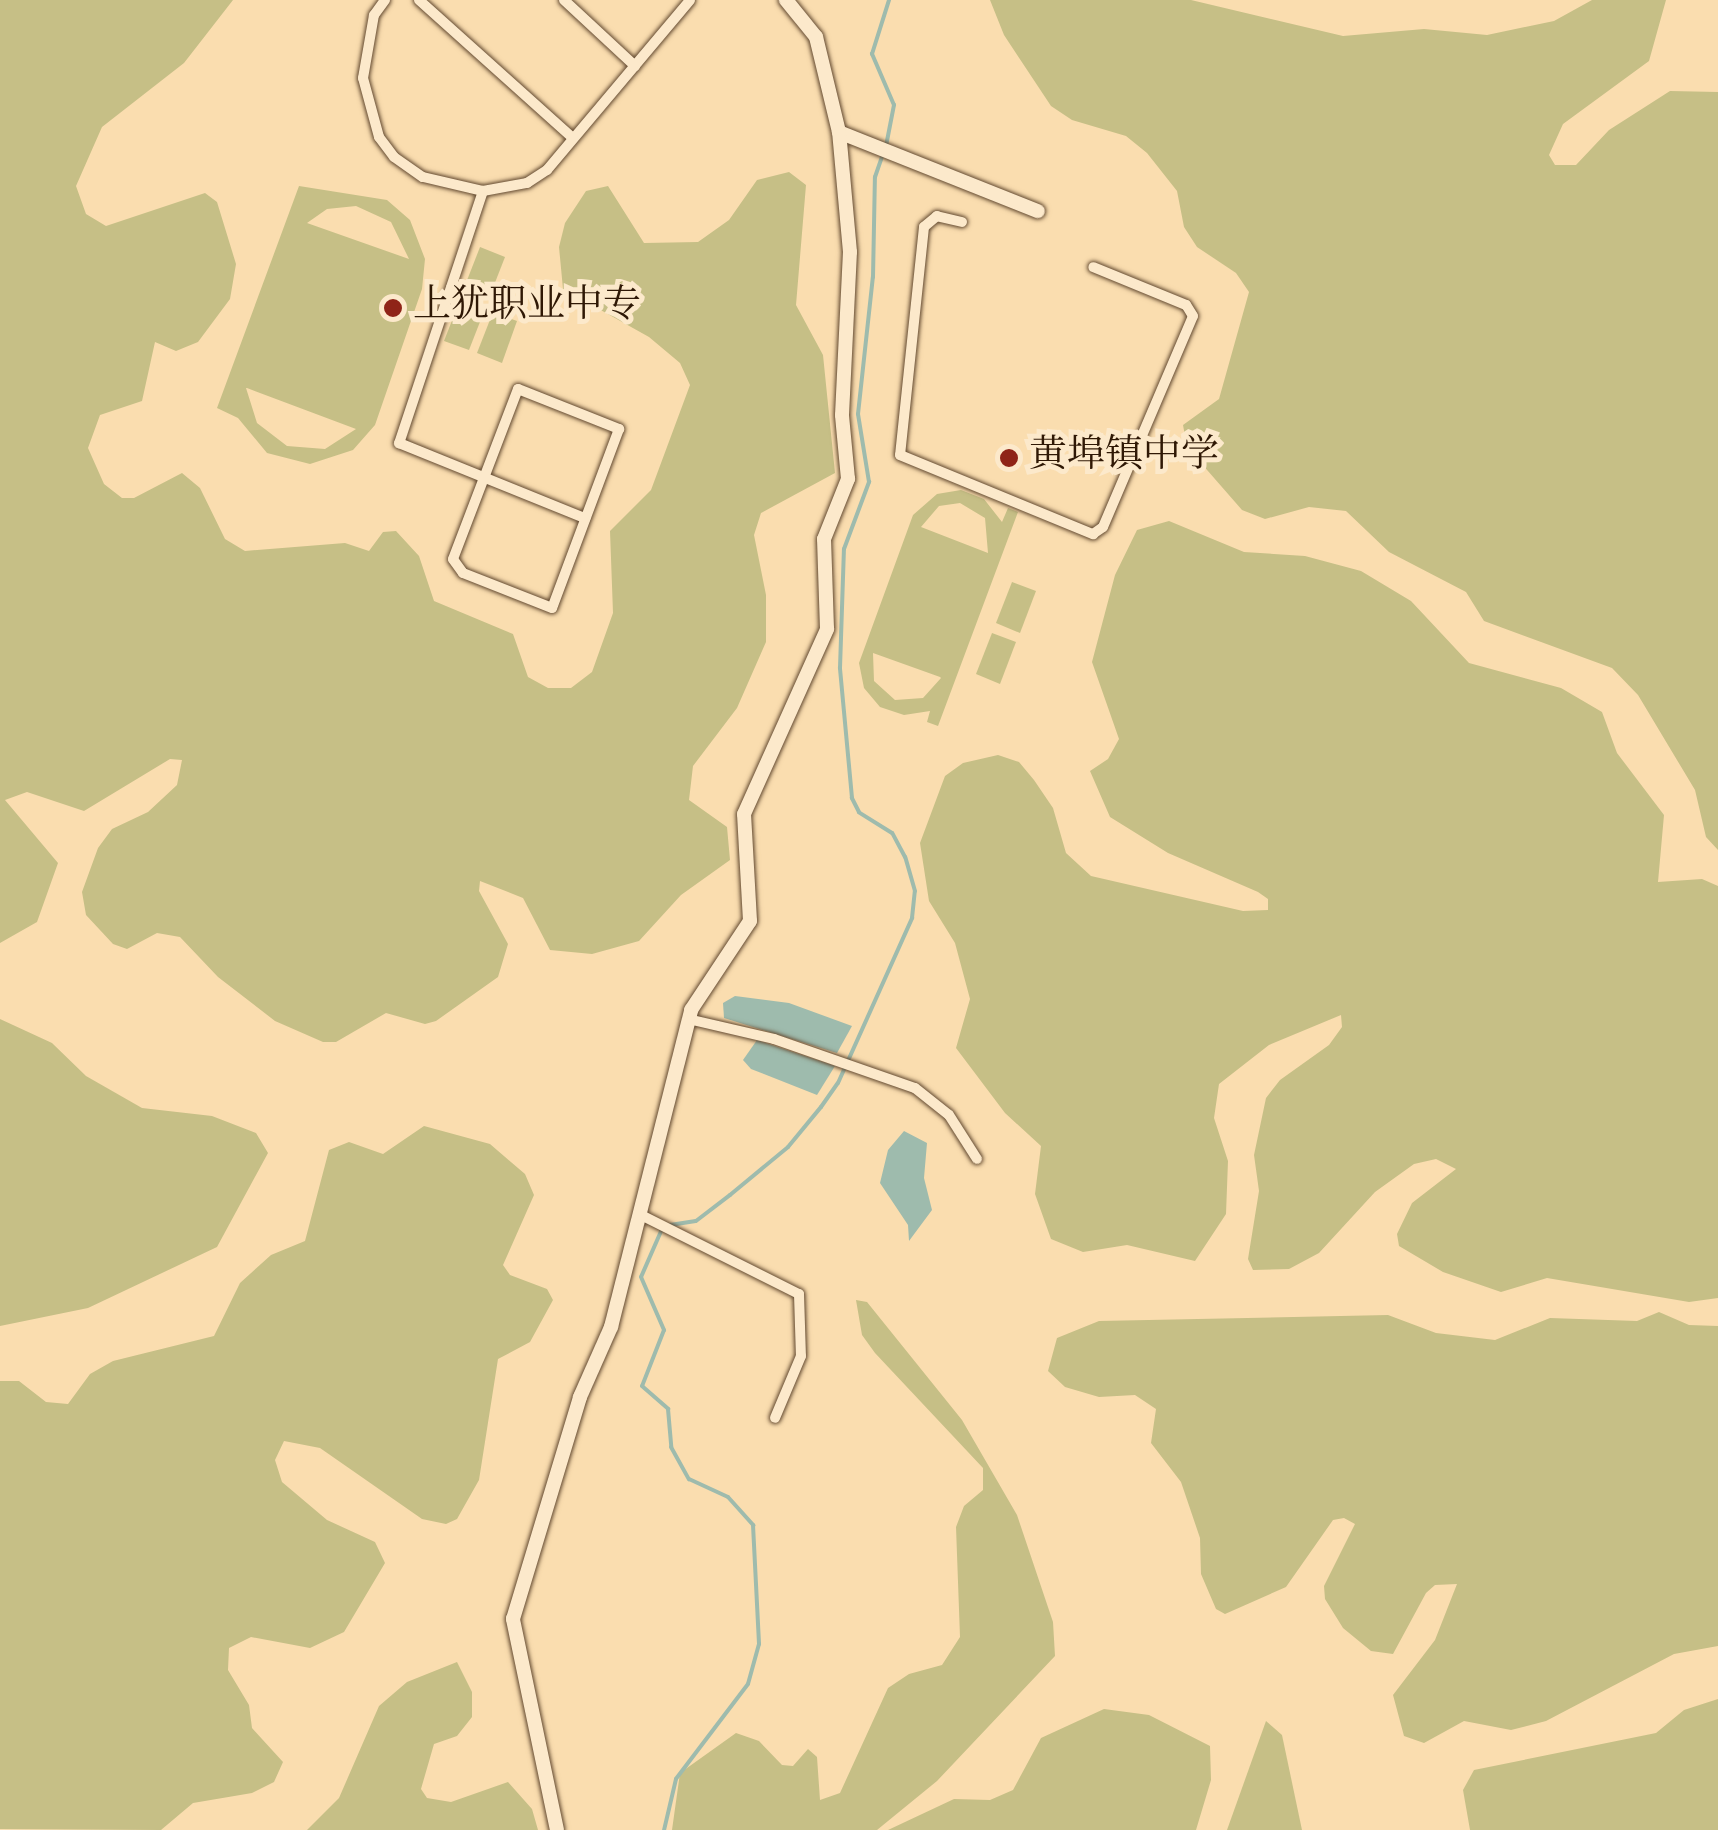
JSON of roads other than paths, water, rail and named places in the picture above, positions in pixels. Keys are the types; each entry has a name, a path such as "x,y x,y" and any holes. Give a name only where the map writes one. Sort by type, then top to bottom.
{"street":[{"path":"385,0 374,16 363,78 379,137 394,157 422,176 482,191 527,184 573,138 690,0"},
{"path":"420,0 573,138"},
{"path":"564,0 635,66"},
{"path":"556,1830 513,1619 580,1397 604,1351 688,1019 708,976 750,921 743,834 749,798 826,629 824,539 848,467 842,415 850,252 838,132 816,38 786,0"},
{"path":"838,132 1038,210"},
{"path":"482,191 398,431 408,448 586,518"},
{"path":"962,222 937,216 924,227 900,455 1093,534 1103,527 1193,316 1186,305 1093,267"},
{"path":"518,390 619,429 586,518 552,608 455,564 518,390"},
{"path":"688,1019 838,1061 915,1088 949,1115 977,1159"},
{"path":"640,1214 799,1294 801,1356 775,1418"}],"waterway":[{"path":"886,146 894,105 872,54 889,0"},
{"path":"670,1225 696,1221 730,1195 788,1147 821,1107 838,1083 912,918 915,891 905,857 892,833 859,812 852,798 840,668 844,549 869,482 858,414 873,277 875,177 883,154"},
{"path":"662,1229 641,1277 664,1330 642,1386 668,1409 671,1447 689,1479 728,1497 753,1525 759,1644 748,1684 676,1779 664,1830"}],"place":[{"name":"上犹职业中专","path":"393,308"},
{"name":"黄埠镇中学","path":"1009,458"}]}
